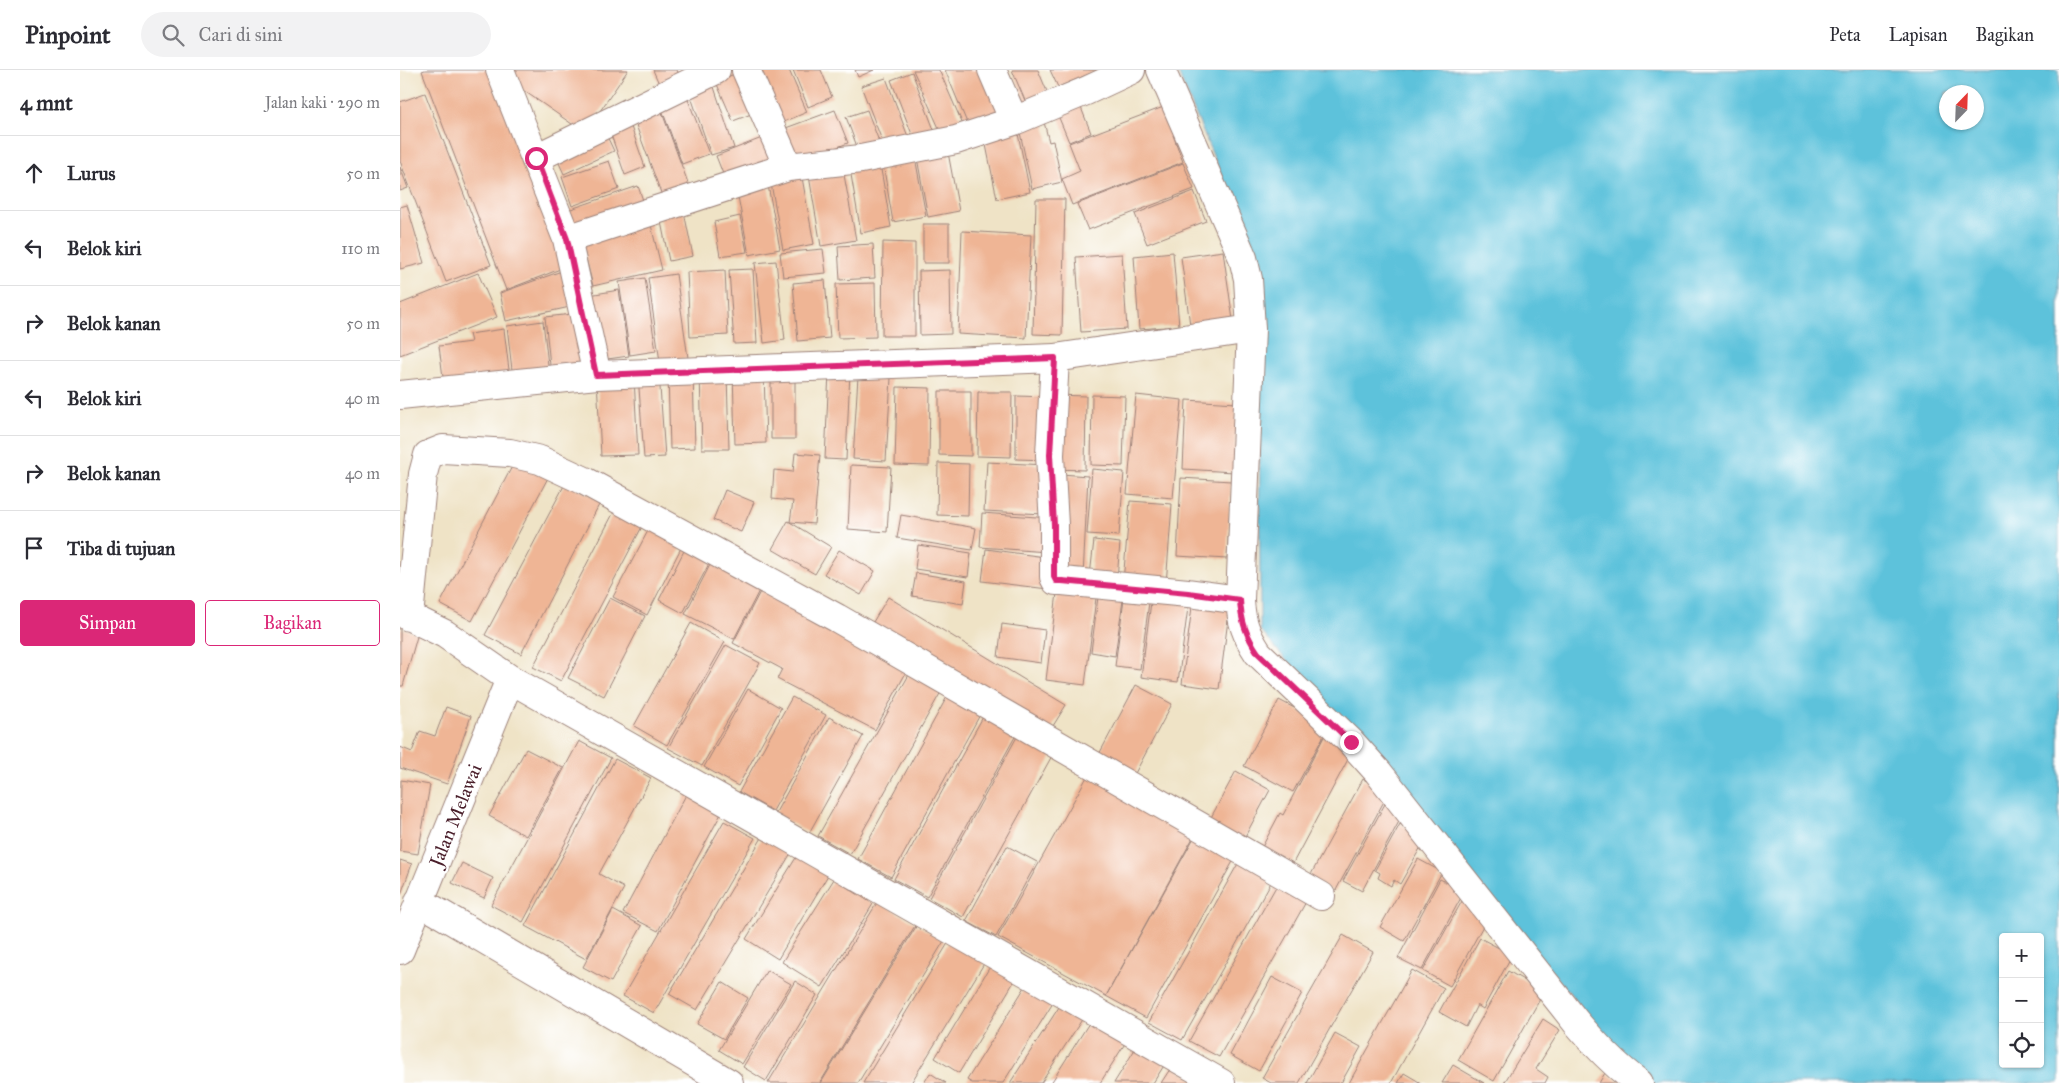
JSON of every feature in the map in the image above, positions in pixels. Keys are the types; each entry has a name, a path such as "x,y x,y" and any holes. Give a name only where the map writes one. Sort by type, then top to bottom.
{"street":[{"path":"500,70 567,239 596,375"},
{"path":"536,158 716,70"},
{"path":"746,70 788,167"},
{"path":"992,70 1014,121"},
{"path":"567,239 788,167 861,159 956,140 1014,121 1131,70"},
{"path":"1161,70 1243,258 1248,279 1251,329 1240,600 1241,622 1248,638 1258,653 1351,742 1378,772 1576,1022 1620,1070 1638,1083"},
{"path":"400,395 596,375 1055,358 1251,329"},
{"path":"1055,358 1050,455 1054,525 1054,577 1056,581 1188,593 1240,600"},
{"path":"1222,1083 510,679 445,634 405,614 423,474 428,455 443,449 510,453 540,460 585,481 837,618 1320,896"},
{"name":"Jalan Melawai","path":"400,950 510,679"},
{"path":"419,901 729,1083"}],"water":[{"path":"1177,70 2059,70 2059,1083 1648,1083 1640,1078 1447,845 1260,630 1259,265"}],"building":[{"path":"493,70 568,266 506,290 422,71"},
{"path":"509,70 628,70 585,133 504,77"},
{"path":"653,70 677,70 680,77 660,86"},
{"path":"755,70 789,70 807,112 779,124"},
{"path":"793,70 821,70 832,97 808,107"},
{"path":"855,70 874,70 858,77"},
{"path":"913,70 939,70 964,127 943,137"},
{"path":"945,70 988,70 1006,115 970,130"},
{"path":"1012,70 1038,70 1051,101 1029,110"},
{"path":"1050,70 1098,70 1058,87"},
{"path":"741,71 759,111 733,121 716,82"},
{"path":"912,72 936,135 915,142 891,80"},
{"path":"886,78 910,142 886,151 861,86"},
{"path":"713,84 734,148 711,155 689,91"},
{"path":"425,93 491,265 446,282 400,161 400,102"},
{"path":"687,97 709,154 682,164 661,107"},
{"path":"1078,100 1091,133 1069,142 1055,108"},
{"path":"1166,106 1177,133 1173,135 1183,162 1072,205 1062,179 1080,171 1069,143"},
{"path":"660,107 691,191 664,201 633,117"},
{"path":"835,110 848,143 795,163 783,129"},
{"path":"867,110 880,144 859,152 846,117"},
{"path":"1043,118 1049,142 1053,141 1062,182 1032,189 1018,123"},
{"path":"629,121 645,167 625,175 609,129"},
{"path":"1017,129 1030,192 997,199 984,135"},
{"path":"604,130 614,151 564,174 554,152"},
{"path":"772,134 781,157 725,179 716,156"},
{"path":"947,147 959,211 928,217 916,152"},
{"path":"914,152 926,216 893,222 882,158"},
{"path":"879,158 891,227 861,233 849,163"},
{"path":"609,161 619,189 572,206 562,177"},
{"path":"1183,163 1194,189 1088,230 1077,204"},
{"path":"842,164 856,240 821,246 808,170"},
{"path":"400,167 408,188 400,191"},
{"path":"801,172 814,244 783,250 770,178"},
{"path":"767,180 780,249 749,255 736,186"},
{"path":"638,186 646,209 573,235 565,211"},
{"path":"1194,191 1206,221 1147,244 1135,214"},
{"path":"1036,199 1065,199 1062,335 1033,334"},
{"path":"407,205 424,263 400,269 400,207"},
{"path":"683,207 693,256 669,261 659,212"},
{"path":"740,216 747,252 720,256 714,222"},
{"path":"650,221 662,270 593,286 581,238"},
{"path":"923,224 949,224 949,263 923,263"},
{"path":"962,231 1031,235 1026,338 958,334"},
{"path":"883,242 915,243 915,336 882,336"},
{"path":"873,244 875,278 840,280 838,246"},
{"path":"823,249 826,273 783,277 780,253"},
{"path":"1223,251 1233,320 1190,325 1181,257"},
{"path":"1173,252 1179,326 1139,329 1134,256"},
{"path":"1122,254 1127,329 1081,332 1076,257"},
{"path":"776,261 785,340 764,343 755,263"},
{"path":"570,268 579,305 506,321 500,293"},
{"path":"753,269 757,343 734,344 729,270"},
{"path":"725,270 728,335 690,337 687,272"},
{"path":"950,270 951,334 920,335 919,271"},
{"path":"478,273 497,317 400,355 400,304"},
{"path":"676,274 688,358 660,362 648,278"},
{"path":"645,278 656,351 630,355 619,282"},
{"path":"825,280 830,338 798,341 793,283"},
{"path":"875,283 876,337 838,338 836,284"},
{"path":"619,290 629,356 600,360 589,295"},
{"path":"582,313 588,371 551,375 545,317"},
{"path":"543,321 549,374 513,379 507,326"},
{"path":"504,329 510,378 444,385 439,346 471,342 469,334"},
{"path":"771,369 795,369 795,439 771,439"},
{"path":"764,371 766,443 735,444 733,372"},
{"path":"829,371 850,372 846,460 825,459"},
{"path":"659,373 665,457 644,458 638,374"},
{"path":"668,373 693,373 695,448 670,449"},
{"path":"700,373 727,373 729,449 702,449"},
{"path":"858,376 891,378 886,461 853,459"},
{"path":"634,377 638,455 601,456 597,379"},
{"path":"897,387 930,388 929,466 895,465"},
{"path":"939,391 971,391 971,456 939,455"},
{"path":"978,392 1012,392 1011,457 977,456"},
{"path":"1055,395 1086,396 1085,470 1053,469"},
{"path":"1092,395 1125,396 1123,466 1091,465"},
{"path":"1136,395 1182,400 1173,498 1127,494"},
{"path":"1016,396 1048,397 1048,460 1016,459"},
{"path":"1186,400 1237,403 1234,472 1183,469"},
{"path":"795,453 820,455 814,524 790,522 793,501 772,499 774,470 793,472"},
{"path":"517,457 550,474 472,621 440,604"},
{"path":"987,462 1046,465 1044,514 984,511"},
{"path":"938,463 969,464 968,516 937,515"},
{"path":"851,465 891,467 887,532 848,529"},
{"path":"1092,469 1124,472 1119,536 1087,534"},
{"path":"1061,474 1088,476 1083,577 1056,576"},
{"path":"1181,478 1231,481 1227,559 1177,556"},
{"path":"566,482 601,501 521,654 485,635"},
{"path":"725,490 754,502 741,532 713,520"},
{"path":"1130,501 1172,504 1166,585 1123,582"},
{"path":"617,506 645,521 561,681 533,667"},
{"path":"982,513 1050,518 1047,552 980,547"},
{"path":"901,515 976,528 972,550 897,538"},
{"path":"788,521 831,547 815,574 772,549"},
{"path":"650,527 683,544 647,615 613,597"},
{"path":"1094,540 1120,543 1117,579 1090,576"},
{"path":"687,545 712,558 683,613 659,600"},
{"path":"918,545 971,553 968,577 915,569"},
{"path":"986,549 1052,558 1048,589 982,581"},
{"path":"839,550 875,571 861,595 824,574"},
{"path":"713,559 762,585 734,639 685,614"},
{"path":"916,573 966,581 963,604 912,596"},
{"path":"1058,585 1097,590 1085,685 1046,680"},
{"path":"1099,589 1124,593 1115,656 1091,652"},
{"path":"761,590 909,667 875,730 777,679 782,669 733,643"},
{"path":"1125,591 1150,595 1140,669 1115,666"},
{"path":"1152,595 1189,600 1178,682 1141,677"},
{"path":"888,597 1066,705 1048,734 870,627"},
{"path":"610,598 645,616 604,696 568,678"},
{"path":"1193,599 1230,604 1219,689 1182,684"},
{"path":"691,623 725,642 667,745 634,726"},
{"path":"1002,624 1045,630 1041,663 998,657"},
{"path":"400,628 418,633 403,686 400,686"},
{"path":"726,645 760,663 702,766 668,748"},
{"path":"910,673 942,690 850,854 818,836"},
{"path":"1136,685 1172,704 1132,779 1096,760"},
{"path":"748,689 781,708 738,786 704,767"},
{"path":"948,695 981,713 891,877 858,859"},
{"path":"792,697 826,715 773,811 739,792"},
{"path":"1279,700 1329,726 1293,792 1244,766"},
{"path":"446,707 471,716 447,784 400,768 400,747 412,752 420,731 435,736"},
{"path":"984,715 1017,733 927,897 894,879"},
{"path":"829,717 863,736 809,833 775,814"},
{"path":"1326,733 1354,748 1293,863 1262,847 1280,813 1283,815"},
{"path":"1018,735 1053,754 963,917 929,898"},
{"path":"579,741 611,758 523,922 491,905"},
{"path":"526,749 563,768 526,836 489,816"},
{"path":"615,759 651,778 599,874 624,888 586,959 525,926"},
{"path":"1236,771 1270,790 1242,842 1208,823"},
{"path":"1088,775 1195,834 1106,996 998,937"},
{"path":"1363,779 1389,792 1335,892 1309,878"},
{"path":"401,780 430,785 418,854 400,851"},
{"path":"687,793 722,812 658,931 623,913"},
{"path":"1386,802 1404,812 1362,891 1343,881"},
{"path":"724,821 755,838 654,1013 623,996"},
{"path":"1400,824 1426,838 1400,884 1394,880 1391,886 1378,878 1380,873 1375,870"},
{"path":"1196,834 1236,856 1146,1018 1106,996"},
{"path":"763,836 791,853 697,1010 669,994"},
{"path":"1007,846 1037,862 996,937 966,921"},
{"path":"797,856 828,875 778,959 746,939"},
{"path":"1418,859 1442,872 1404,941 1380,927"},
{"path":"400,860 412,864 400,897"},
{"path":"1240,860 1273,879 1182,1040 1149,1022"},
{"path":"462,863 493,878 484,898 452,883"},
{"path":"834,879 873,904 822,987 782,962"},
{"path":"1440,879 1464,892 1422,970 1398,958"},
{"path":"1278,883 1307,900 1219,1057 1189,1041"},
{"path":"878,901 916,924 820,1083 768,1083"},
{"path":"1462,901 1489,915 1450,986 1423,971"},
{"path":"613,910 642,926 611,982 583,967"},
{"path":"917,925 944,941 858,1083 821,1083"},
{"path":"1343,935 1373,952 1299,1083 1271,1083 1262,1078"},
{"path":"1480,938 1512,955 1483,1009 1477,1005 1466,1027 1439,1012"},
{"path":"950,940 985,962 911,1083 863,1083"},
{"path":"991,965 1015,980 959,1073 935,1058"},
{"path":"767,970 791,984 742,1064 719,1050"},
{"path":"1412,970 1444,988 1391,1083 1349,1083"},
{"path":"1508,971 1544,992 1494,1081 1458,1060"},
{"path":"1272,977 1302,993 1259,1071 1230,1055"},
{"path":"795,981 817,995 766,1081 743,1067"},
{"path":"722,982 748,998 724,1039 697,1024"},
{"path":"1025,987 1053,1003 1003,1083 972,1083 967,1080"},
{"path":"1061,1004 1083,1018 1041,1083 1010,1083"},
{"path":"1543,1019 1560,1030 1536,1069 1548,1077 1545,1083 1504,1083"},
{"path":"1091,1020 1126,1042 1100,1083 1051,1083"},
{"path":"1335,1033 1361,1047 1341,1083 1307,1083"},
{"path":"1137,1046 1165,1064 1153,1083 1114,1083"},
{"path":"1453,1065 1484,1083 1442,1083"},
{"path":"1172,1066 1199,1083 1161,1083"},
{"path":"930,1073 946,1083 924,1083"},
{"path":"1404,1073 1421,1083 1398,1083"},
{"path":"1605,1073 1622,1083 1599,1083"}],"route":[{"path":"536,158 567,239 596,375 1055,358 1050,455 1054,525 1053,576 1056,581 1188,593 1240,600 1241,622 1248,638 1258,653 1351,742"}]}
